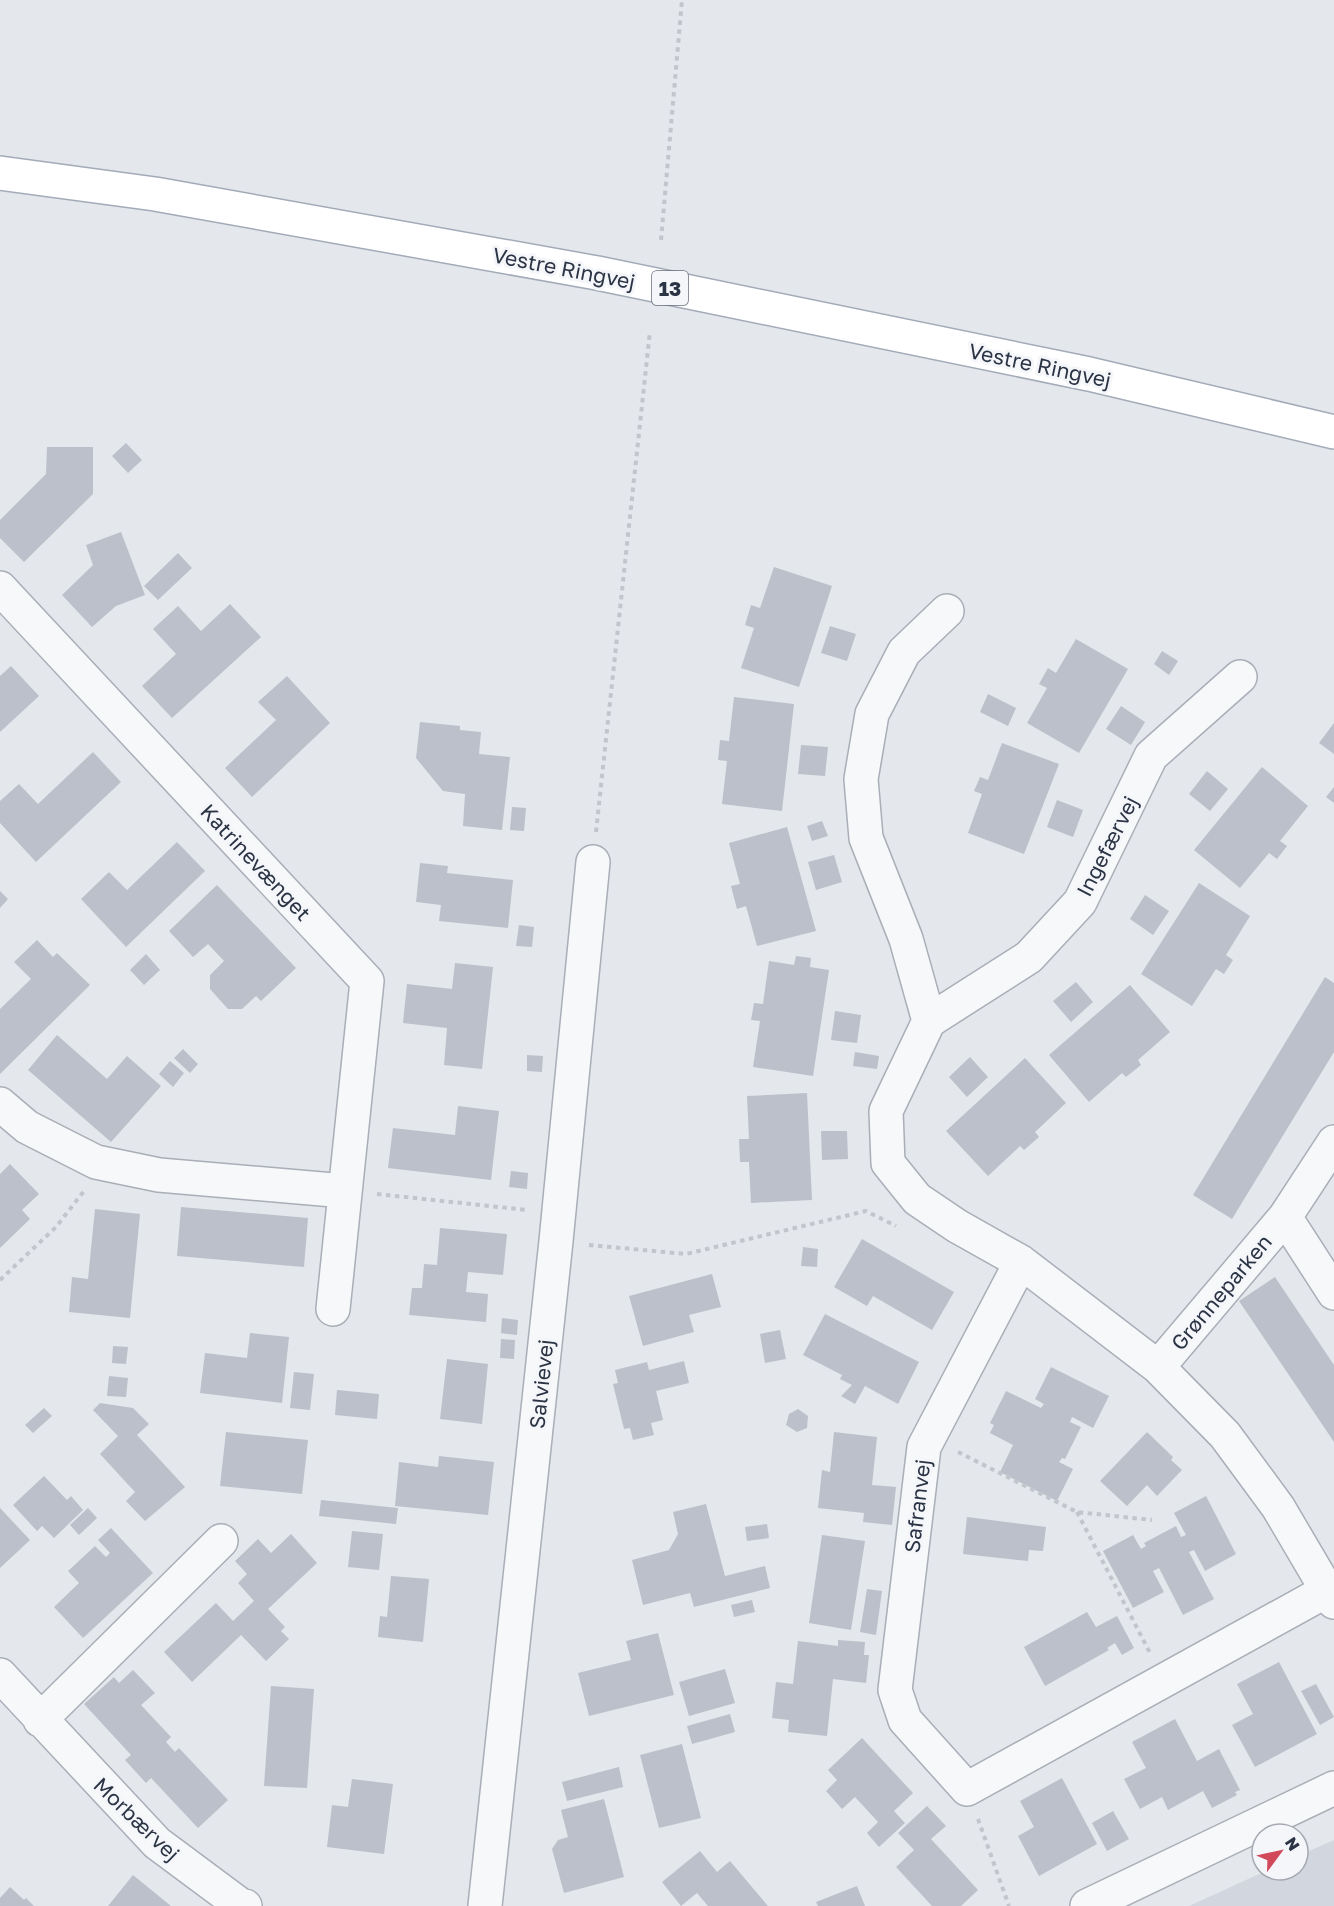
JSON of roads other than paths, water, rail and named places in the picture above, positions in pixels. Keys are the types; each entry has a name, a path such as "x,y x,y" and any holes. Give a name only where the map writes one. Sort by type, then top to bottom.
{"main road":[{"name":"Vestre Ringvej","path":"0,173 155,194 597,273 1089,374 1334,432"}],"street":[{"name":"Katrinevænget","path":"0,588 367,981 333,1309"},
{"path":"947,612 904,652 877,704 872,714 861,779 866,838 906,939 929,1021 886,1111 888,1163 917,1199 957,1226 1021,1262 1158,1367 1225,1435 1278,1507 1331,1596"},
{"name":"Ingefærvej","path":"929,1021 1029,957 1080,902 1151,756 1240,677"},
{"name":"Salvievej","path":"485,1906 593,862"},
{"path":"0,1104 27,1127 96,1162 159,1175 345,1191"},
{"name":"Grønneparken","path":"1158,1367 1285,1217 1334,1142"},
{"name":"Grønneparken","path":"1285,1217 1334,1293"},
{"name":"Safranvej","path":"1021,1262 924,1447 895,1690 905,1720 967,1789 1164,1680 1331,1596"},
{"path":"40,1720 221,1541"},
{"name":"Morbærvej","path":"0,1676 157,1843 239,1904 245,1906"},
{"path":"1087,1906 1334,1788"}]}
